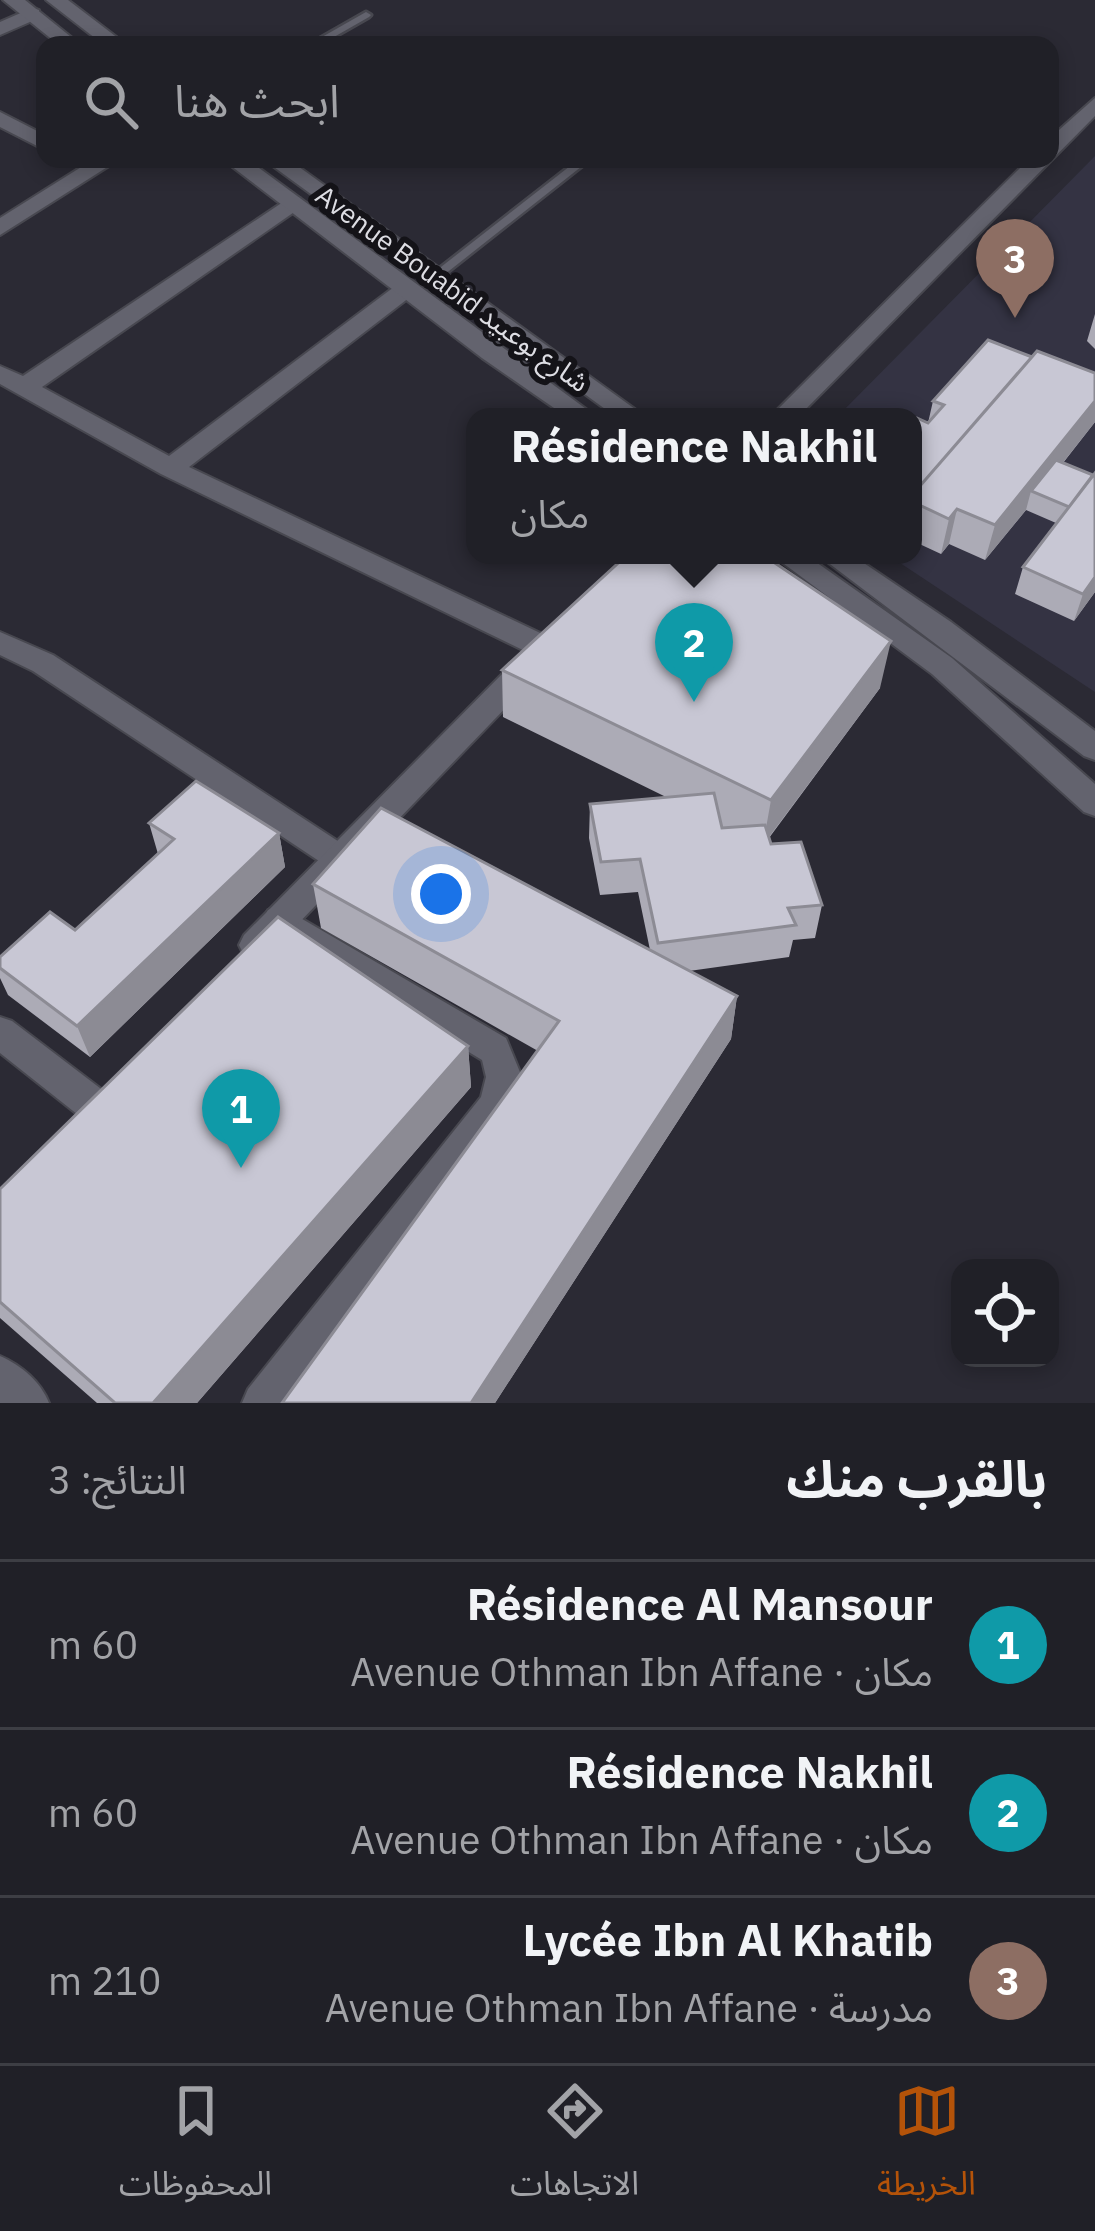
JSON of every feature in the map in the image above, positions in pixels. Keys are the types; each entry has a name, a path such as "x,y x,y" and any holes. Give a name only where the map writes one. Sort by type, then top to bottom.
{"street":[{"path":"13,0 59,36"},
{"path":"56,0 105,36"},
{"path":"0,29 32,14"},
{"path":"1059,141 1095,104"},
{"path":"0,118 36,139"},
{"path":"0,228 83,168"},
{"name":"Avenue Bouabid شارع بوعبيد","path":"245,168 571,408"},
{"name":"Avenue Bouabid شارع بوعبيد","path":"286,168 620,408"},
{"path":"792,408 1032,168"},
{"path":"232,969 553,640 170,468 11,381 292,203"},
{"path":"170,468 406,289"},
{"path":"799,564 942,666 1095,803"},
{"path":"845,564 941,629 1095,748"},
{"path":"0,643 43,664 339,858"},
{"path":"262,1403 495,1107 505,1077 505,1066 494,1049 280,920"},
{"path":"0,1032 92,1118 127,1080"},
{"path":"0,1376 29,1403"}],"lane":[{"path":"329,36 366,15"},
{"path":"436,276 574,168"}],"shaded area":[{"path":"1095,156 1095,692 902,564 922,564 922,408 846,408"}],"building":[{"path":"988,340 1032,357 922,484 922,420 928,423 944,405 933,401"},
{"path":"1037,351 1095,373 1095,401 995,525 957,509 949,519 922,506 922,484"},
{"path":"1056,460 1093,475 1069,507 1031,491"},
{"path":"1095,473 1095,577 1083,594 1023,567"},
{"path":"617,564 776,564 891,641 771,800 502,670"},
{"path":"196,781 279,833 77,1026 0,968 0,957 50,912 75,930 174,839 149,823"},
{"path":"714,793 722,828 765,825 771,844 801,842 822,905 788,908 796,925 658,943 640,859 601,862 590,804"},
{"path":"381,808 737,996 471,1403 282,1403 559,1021 313,884"},
{"path":"278,917 468,1046 153,1403 115,1403 0,1302 0,1189"}],"place":[{"name":"Lycée Ibn Al Khatib","path":"1015,318"},
{"name":"Résidence Nakhil","path":"694,702"},
{"name":"Résidence Al Mansour","path":"241,1168"}]}
